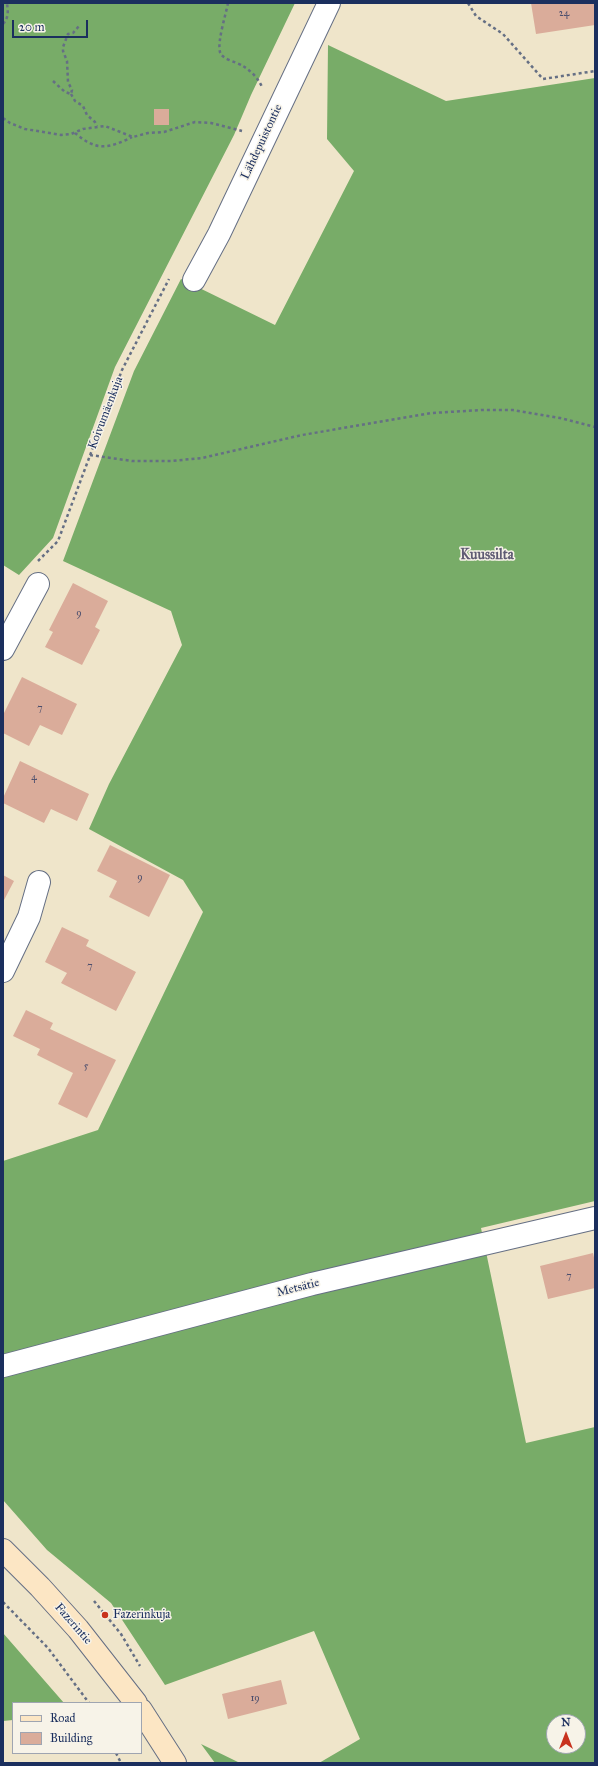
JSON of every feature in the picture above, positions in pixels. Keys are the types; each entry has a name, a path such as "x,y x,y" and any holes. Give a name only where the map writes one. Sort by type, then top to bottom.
{"main road":[{"name":"Fazerintie","path":"3,1550 40,1586 78,1629 135,1702"},
{"path":"142,1712 175,1763"}],"street":[{"name":"Lähdepuistontie","path":"194,280 218,234 329,3"},
{"path":"3,649 36,588"},
{"path":"3,971 29,917 39,882"},
{"name":"Metsätie","path":"3,1366 312,1284 595,1218"}],"path":[{"path":"3,24 8,18 9,14 7,3"},
{"path":"228,3 221,36 220,52 222,56 244,67 254,75 264,91"},
{"path":"468,3 476,16 503,34 543,79 595,71"},
{"path":"79,26 77,30 68,34 63,47 68,64 68,82 72,90 71,94 75,101 83,106 87,115 97,126"},
{"path":"52,81 64,92 71,94"},
{"path":"3,118 10,123 44,133 51,132 61,135 75,133 83,129 97,126 105,126 133,137"},
{"path":"75,133 92,145 109,146 118,144 133,137 148,133 164,132 195,122 211,123 244,132"},
{"name":"Koivumäenkuja","path":"36,588 29,570 58,541 122,370 172,273"},
{"path":"90,455 132,461 171,461 195,458 302,436 432,413 482,410 513,410 560,418 595,427"},
{"path":"3,1602 48,1648 88,1702"},
{"path":"116,1754 121,1763"}],"green space":[{"path":"3,3 295,3 251,95 234,135 115,367 53,538 19,575 3,565"},
{"path":"328,45 446,101 595,78 595,1201 481,1228 526,1443 595,1427 595,1763 319,1763 360,1739 314,1631 165,1685 111,1603 47,1550 3,1500 3,1161 98,1130 203,912 183,880 89,829 109,784 182,645 171,611 63,561 134,371 181,279 275,325 354,171 327,139"},
{"path":"3,1633 63,1702 12,1702 12,1720 3,1721"},
{"path":"201,1744 240,1763 215,1763"}],"building":[{"path":"531,3 595,3 595,25 536,34"},
{"path":"154,109 169,109 169,125 154,125"},
{"path":"73,583 108,601 95,627 100,630 82,665 45,647 53,632 49,630"},
{"path":"22,677 77,704 62,735 40,725 29,746 3,733 3,715"},
{"path":"20,761 89,794 77,821 51,809 44,823 3,803 3,798"},
{"path":"110,845 170,875 149,917 109,897 117,881 97,871"},
{"path":"3,875 14,881 3,902"},
{"path":"62,927 89,940 86,946 136,972 116,1011 61,983 67,973 45,962"},
{"path":"26,1010 53,1023 50,1029 116,1060 87,1118 58,1104 73,1073 37,1055 40,1049 13,1036"},
{"path":"593,1253 595,1262 595,1288 548,1299 540,1266"},
{"path":"281,1680 287,1704 228,1719 222,1694"}],"place":[{"name":"Fazerinkuja","path":"105,1615"}],"district":[{"name":"Kuussilta","path":"487,556"}]}
